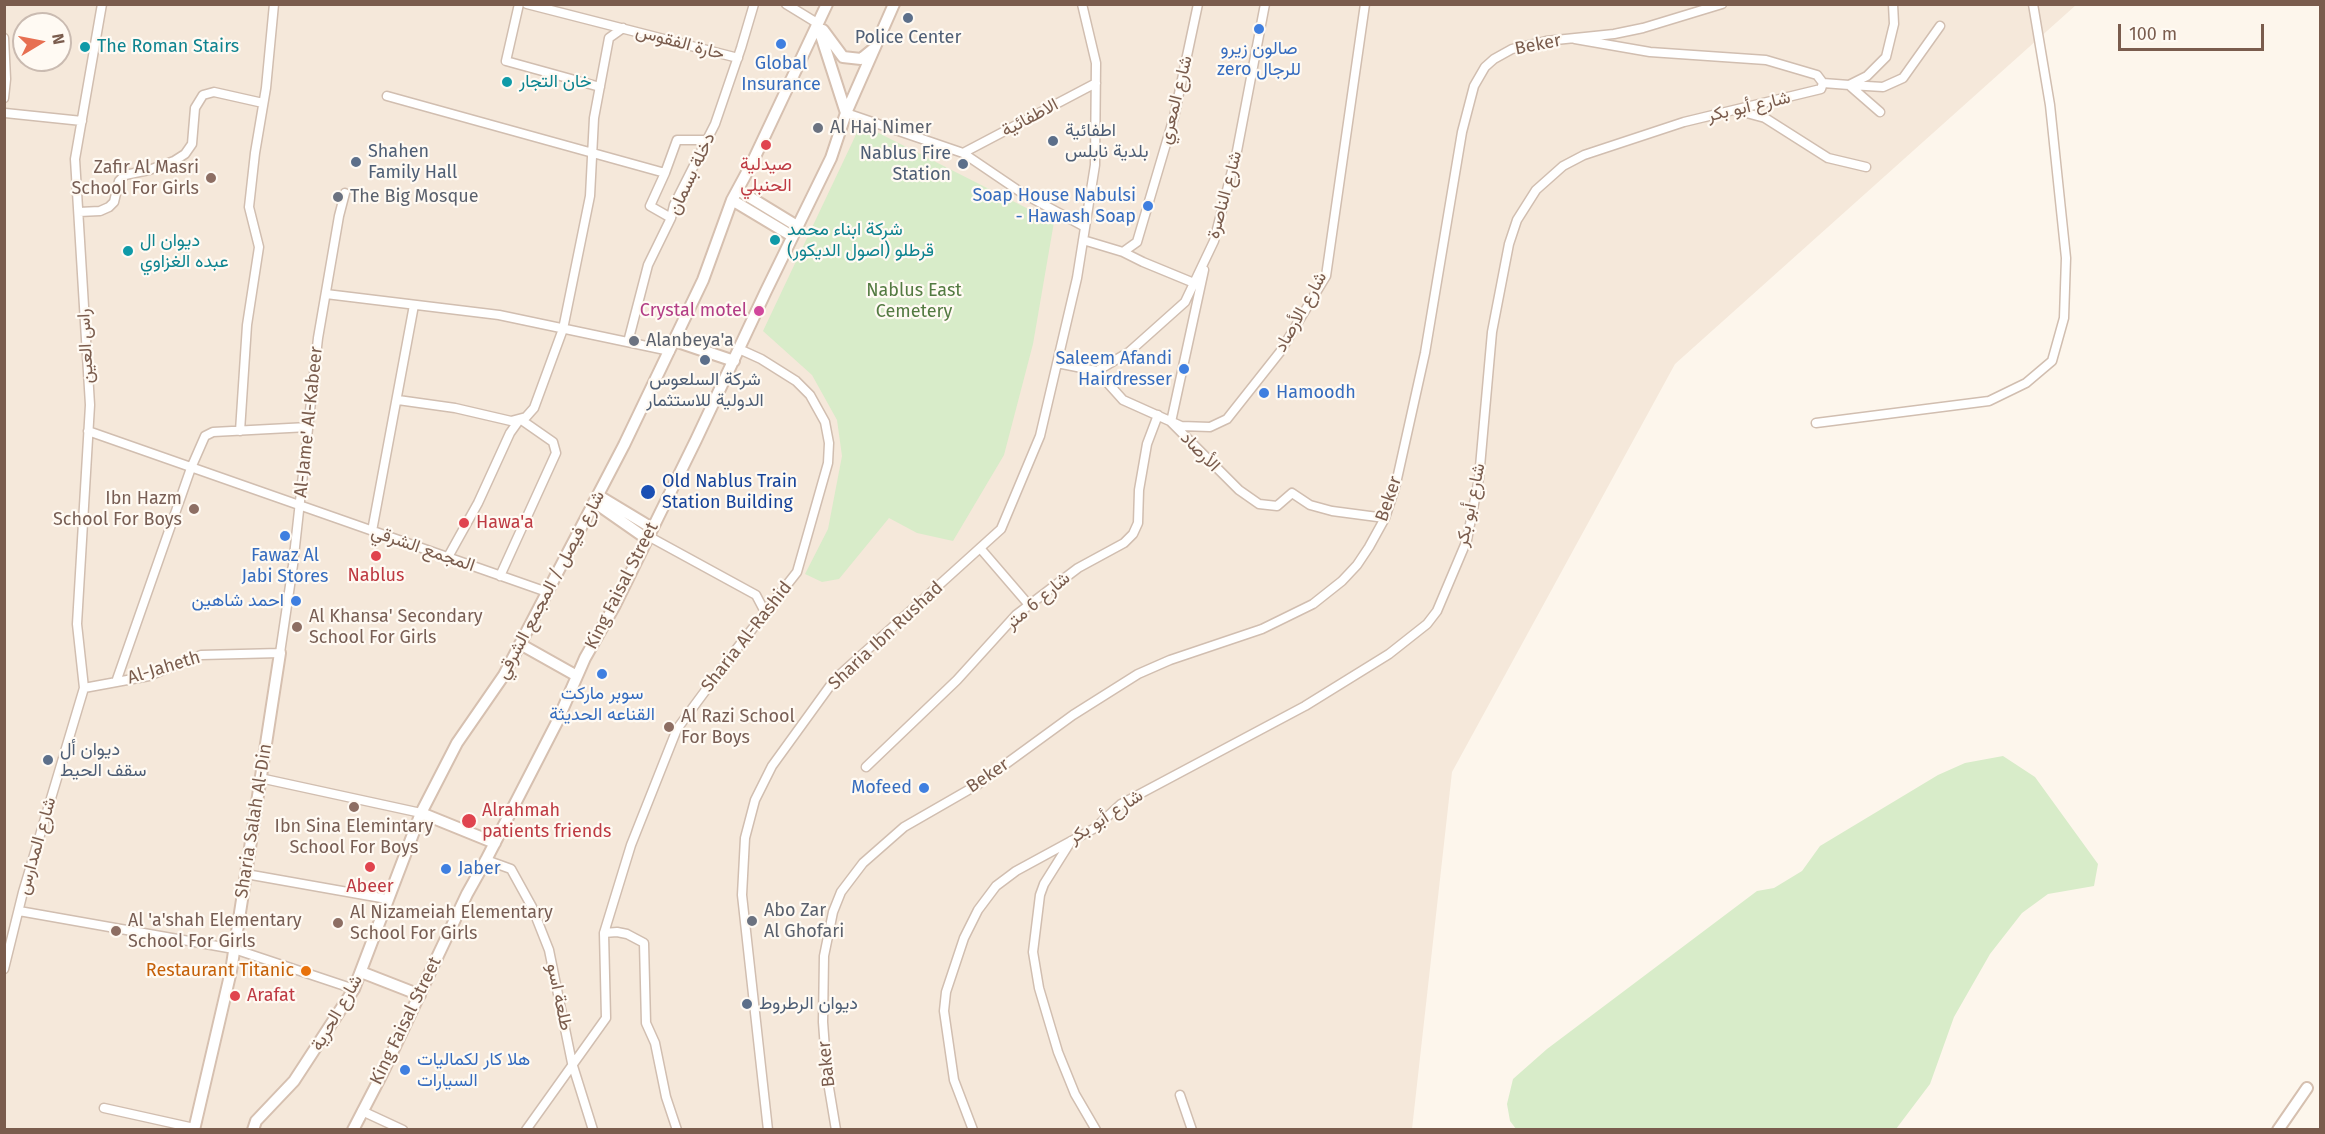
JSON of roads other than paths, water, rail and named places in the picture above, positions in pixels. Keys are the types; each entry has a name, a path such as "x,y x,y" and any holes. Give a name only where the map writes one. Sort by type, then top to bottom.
{"main road":[{"name":"شارع فيصل / المجمع الشرقي","path":"421,813 457,743 504,675 596,499 703,280 732,200 827,4"},
{"name":"King Faisal Street","path":"353,1130 467,894 557,722 585,658 615,605 734,361 831,158 846,113 894,4"},
{"path":"817,23 843,57 861,59 875,48"},
{"path":"817,23 846,113"},
{"path":"738,190 795,231"},
{"path":"732,200 795,231"},
{"path":"672,346 734,361"},
{"path":"596,499 649,534"},
{"path":"520,644 577,676"},
{"name":"Sharia Salah Al-Din","path":"194,1129 234,949 280,653"},
{"path":"421,813 495,843"},
{"name":"شارع الحرية","path":"253,1130 256,1121 294,1081 354,989 421,813"},
{"path":"361,972 420,995"},
{"path":"2278,1130 2307,1088"}],"street":[{"name":"راس العين","path":"84,688 77,624 90,405 75,159 102,4"},
{"path":"240,430 248,325 259,247 249,207 274,4"},
{"path":"519,4 506,61 600,87"},
{"name":"حارة الفقوس","path":"527,4 738,58"},
{"name":"دخلة بسمان","path":"628,342 648,265 671,218 674,205 715,124 754,4"},
{"path":"786,4 817,23"},
{"name":"Sharia Ibn Rushad","path":"768,1130 742,895 745,838 755,800 772,766 835,679 1001,529 1041,436 1077,278 1095,165 1096,63 1082,4"},
{"name":"شارع المعري","path":"1123,252 1134,246 1139,238 1174,117 1198,4"},
{"name":"شارع الناصرة","path":"1096,371 1129,352 1185,302 1208,255 1214,241 1236,151 1265,4"},
{"name":"شارع الأرصاد","path":"1096,371 1123,400 1171,422 1202,428 1216,425 1227,419 1280,352 1326,276 1365,4"},
{"name":"Beker","path":"836,1130 827,1076 823,1022 824,956 833,912 842,892 863,864 904,827 977,785 1073,715 1129,679 1170,660 1262,629 1313,604 1357,565 1370,547 1385,518 1395,489 1417,396 1454,173 1474,86 1485,68 1494,59 1512,49 1546,41 1575,39 1644,28 1722,4"},
{"path":"1849,85 1867,76 1886,57 1894,24 1893,4"},
{"path":"1816,423 1989,401 2026,383 2052,361 2064,318 2066,258 2050,105 2033,4"},
{"path":"1823,83 1883,87 1903,78 1940,26"},
{"path":"398,400 456,408 511,421 526,417 534,408 563,329 590,196 594,118 609,38 623,28"},
{"path":"4,38 6,79 4,98"},
{"name":"شارع أبو بكر","path":"973,1130 954,1080 944,1011 946,992 960,949 978,910 1002,879 1095,828 1121,804 1315,700 1389,654 1433,618 1442,603 1467,540 1479,478 1492,332 1509,244 1522,209 1544,181 1573,160 1684,123 1821,90 1823,83 1817,75 1766,60 1650,52 1575,39"},
{"name":"الاطفائية","path":"963,153 1096,83"},
{"path":"1849,85 1880,112"},
{"path":"79,212 100,211 109,207 117,196 119,181 124,174 163,165 185,154 192,144 195,108 202,95 214,93 263,103"},
{"path":"387,96 664,173"},
{"path":"1735,110 1765,118 1828,158 1866,167"},
{"path":"5,113 82,121"},
{"path":"846,113 963,153 1022,193 1085,227"},
{"path":"671,218 650,206 676,140 707,141"},
{"name":"Al-Jame' Al-Kabeer","path":"280,653 300,506 318,338 345,193"},
{"path":"1083,240 1123,252 1194,283"},
{"name":"الأرصاد","path":"1208,255 1171,422 1239,490 1259,504 1277,506 1292,494 1311,505 1332,511 1385,518"},
{"path":"326,294 499,315 628,342 672,346"},
{"path":"372,531 414,305"},
{"name":"Sharia Al-Rashid","path":"526,1130 606,1018 604,933 631,845 677,729 797,572 828,463 829,442 821,413 810,395 796,381 761,358 739,349"},
{"path":"1057,363 1096,371"},
{"name":"شارع 6 متر","path":"866,768 957,680 1016,615 1078,568 1124,543 1133,534 1138,523 1139,490 1147,444 1158,415"},
{"path":"448,557 478,503 510,433 520,419"},
{"path":"500,576 556,453 551,441 520,419"},
{"path":"116,682 191,468 205,436 213,432 308,428"},
{"name":"المجمع الشرقي","path":"88,431 547,592"},
{"path":"649,534 756,595 766,614"},
{"path":"980,548 1029,606"},
{"name":"Al-Jaheth","path":"84,688 149,676 201,655 280,653"},
{"name":"شارع المدارس","path":"4,969 84,688"},
{"path":"260,778 421,813"},
{"path":"1071,840 1044,884 1040,895 1033,952 1039,988 1058,1052 1075,1094 1096,1130"},
{"name":"طلعة اسو","path":"486,860 511,869 532,906 549,950 572,1063 593,1130"},
{"path":"246,874 387,899"},
{"path":"19,911 234,949 354,989"},
{"path":"604,933 627,934 644,943 646,1023 656,1043 666,1097 678,1130"},
{"path":"1180,1095 1192,1130"},
{"path":"104,1108 194,1129"},
{"path":"362,1111 403,1130"}],"place":[{"name":"Police Center","path":"908,18"},
{"name":"صالون زيرو zero للرجال","path":"1259,29"},
{"name":"Global Insurance","path":"781,44"},
{"name":"The Roman Stairs","path":"85,47"},
{"name":"خان التجار","path":"507,82"},
{"name":"Al Haj Nimer","path":"818,128"},
{"name":"اطفائية بلدية نابلس","path":"1053,141"},
{"name":"صيدلية الحنبلي","path":"766,145"},
{"name":"Shahen Family Hall","path":"356,162"},
{"name":"Nablus Fire Station","path":"963,164"},
{"name":"Zafir Al Masri School For Girls","path":"211,178"},
{"name":"The Big Mosque","path":"338,197"},
{"name":"Soap House Nabulsi - Hawash Soap","path":"1148,206"},
{"name":"شركة ابناء محمد قرطلو (اصول الديكور)","path":"775,240"},
{"name":"ديوان ال عبده الغزاوي","path":"128,251"},
{"name":"Crystal motel","path":"759,311"},
{"name":"Alanbeya'a","path":"634,341"},
{"name":"شركة السلعوس الدولية للاستثمار","path":"705,360"},
{"name":"Saleem Afandi Hairdresser","path":"1184,369"},
{"name":"Hamoodh","path":"1264,393"},
{"name":"Old Nablus Train Station Building","path":"648,492"},
{"name":"Ibn Hazm School For Boys","path":"194,509"},
{"name":"Hawa'a","path":"464,523"},
{"name":"Fawaz Al Jabi Stores","path":"285,536"},
{"name":"Nablus","path":"376,556"},
{"name":"احمد شاهين","path":"296,601"},
{"name":"Al Khansa' Secondary School For Girls","path":"297,627"},
{"name":"سوبر ماركت القناعه الحديثة","path":"602,674"},
{"name":"Al Razi School For Boys","path":"669,727"},
{"name":"ديوان أل سقف الحيط","path":"48,760"},
{"name":"Mofeed","path":"924,788"},
{"name":"Ibn Sina Elemintary School For Boys","path":"354,807"},
{"name":"Alrahmah patients friends","path":"469,821"},
{"name":"Abeer","path":"370,867"},
{"name":"Jaber","path":"446,869"},
{"name":"Abo Zar Al Ghofari","path":"752,921"},
{"name":"Al Nizameiah Elementary School For Girls","path":"338,923"},
{"name":"Al 'a'shah Elementary School For Girls","path":"116,931"},
{"name":"Restaurant Titanic","path":"306,971"},
{"name":"Arafat","path":"235,996"},
{"name":"ديوان الرطروط","path":"747,1004"},
{"name":"هلا كار لكماليات السيارات","path":"405,1070"}],"park label":[{"name":"Nablus East Cemetery","path":"914,301"}]}
